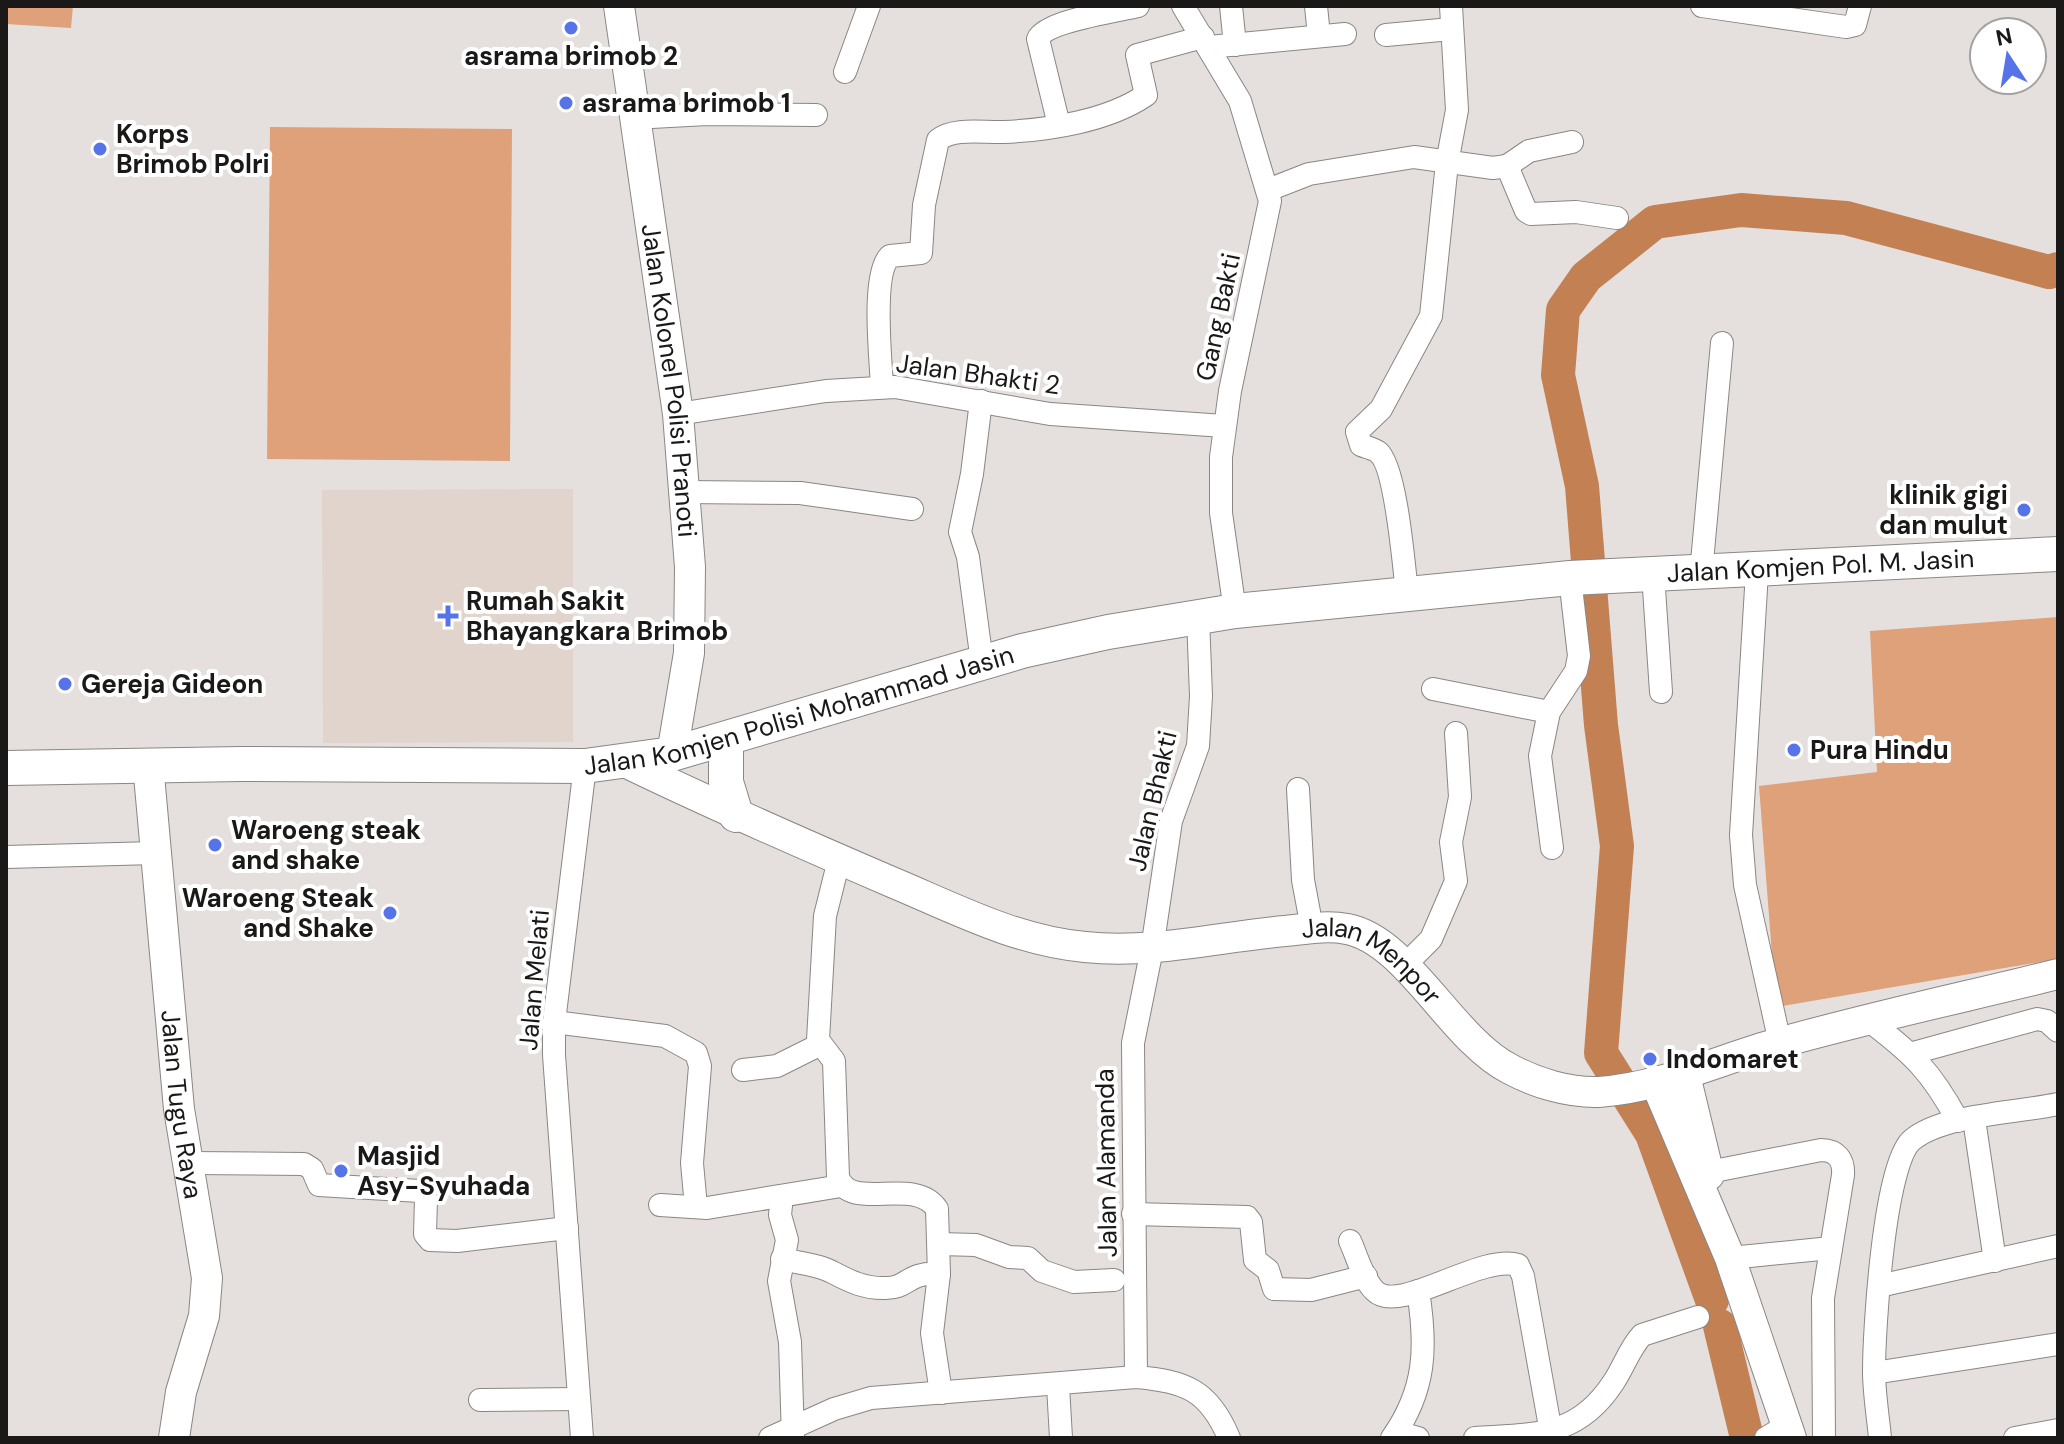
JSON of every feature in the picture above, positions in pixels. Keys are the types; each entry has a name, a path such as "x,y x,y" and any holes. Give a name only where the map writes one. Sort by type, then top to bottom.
{"main road":[{"name":"Jalan Komjen Pol. M. Jasin","path":"1586,577 1757,572 2058,554"},
{"name":"Jalan Komjen Polisi Mohammad Jasin","path":"6,768 148,764 585,766 625,762 726,740 982,662 1065,641 1235,611 1586,577"},
{"path":"726,740 726,782 736,815"}],"street":[{"name":"Jalan Kolonel Polisi Pranoti","path":"619,6 678,414 684,492 691,622 672,754"},
{"path":"845,72 869,6"},
{"path":"1057,117 1038,39 1040,33 1053,26 1138,6"},
{"name":"Gang Bakti","path":"1183,6 1217,44 1240,101 1268,190 1269,216 1224,426 1221,513 1235,611"},
{"path":"1217,44 1231,6"},
{"path":"1316,6 1319,36"},
{"path":"1407,593 1396,505 1385,461 1378,452 1361,445 1357,432 1381,409 1431,316 1458,89 1451,6"},
{"path":"1702,6 1776,11 1850,27 1858,20 1860,6"},
{"path":"1386,35 1451,29"},
{"path":"882,387 879,314 883,268 890,256 921,253 924,205 938,140 959,133 1006,132 1058,125 1134,103 1146,95 1137,55 1217,44 1345,34"},
{"path":"633,118 707,114 816,115"},
{"path":"1268,190 1309,174 1400,158 1493,168 1507,166 1529,151 1572,142"},
{"path":"1507,166 1519,187 1526,211 1531,214 1576,212 1617,218"},
{"path":"1701,573 1722,343"},
{"name":"Jalan Bhakti 2","path":"678,414 826,391 882,387 1050,414 1224,426"},
{"path":"981,401 972,474 960,532 968,557 982,662"},
{"path":"684,492 800,493 912,509"},
{"path":"1757,572 1741,835 1745,885 1780,1043"},
{"path":"1653,574 1661,692"},
{"path":"1552,848 1540,756 1549,712 1576,671 1586,577"},
{"name":"Jalan Bhakti","path":"1152,949 1171,821 1198,746 1201,673 1198,617"},
{"path":"1433,689 1549,712"},
{"path":"1404,966 1431,939 1456,881 1451,842 1460,797 1456,733"},
{"name":"Jalan Menpor","path":"625,762 839,860 1026,936 1080,947 1152,949 1312,928 1349,929 1364,934 1404,966 1493,1060 1528,1078 1557,1087 1606,1091 1660,1079 1780,1043 2058,974"},
{"name":"Jalan Tugu Raya","path":"148,764 179,1109 207,1278 204,1316 181,1392 174,1438"},
{"name":"Jalan Melati","path":"582,1438 556,1104 554,1022 585,766"},
{"path":"1298,789 1303,880 1312,928"},
{"path":"6,857 155,853"},
{"path":"839,860 825,916 819,1042 834,1061 834,1134 841,1186"},
{"name":"Jalan Alamanda","path":"1136,1377 1133,1043 1152,949"},
{"path":"1913,1053 2037,1019 2047,1021 2058,1031"},
{"path":"1868,1020 1913,1053 1966,1120 1995,1261"},
{"path":"554,1022 665,1036 696,1053 700,1066 692,1163 696,1207"},
{"path":"743,1070 777,1066 819,1042"},
{"path":"1660,1079 1709,1172 1708,1205"},
{"path":"1660,1079 1730,1258 1777,1435"},
{"path":"1880,1438 1874,1373 1879,1286 1894,1178 1903,1151 1920,1134 1966,1120 2058,1104"},
{"path":"1709,1172 1832,1151 1841,1159 1844,1171 1821,1333 1824,1438"},
{"path":"188,1163 304,1164 312,1169 319,1185 420,1191 427,1203 425,1234 430,1240 468,1240 567,1228"},
{"path":"660,1205 696,1207 841,1186 851,1193 897,1193 932,1201 937,1209 939,1244 932,1333 941,1393"},
{"path":"782,1196 780,1215 787,1240 779,1281 790,1342 793,1434"},
{"path":"1133,1214 1247,1217 1251,1222 1255,1260 1268,1270 1274,1289 1311,1290 1366,1276"},
{"path":"1350,1241 1366,1276 1380,1295 1418,1291 1462,1273 1504,1263 1520,1267 1552,1435"},
{"path":"939,1244 976,1245 1009,1257 1031,1259 1042,1271 1079,1283 1114,1280"},
{"path":"1879,1286 2058,1246"},
{"path":"1730,1258 1831,1248"},
{"path":"782,1259 829,1270 857,1284 882,1288 897,1287 914,1274 939,1274"},
{"path":"1402,1436 1422,1376 1424,1337 1418,1291"},
{"path":"1475,1438 1552,1435 1599,1400 1642,1335 1698,1317"},
{"path":"1874,1373 2058,1344"},
{"path":"770,1438 793,1434 855,1401 1136,1377 1159,1379 1193,1389 1215,1410 1229,1438"},
{"path":"1058,1386 1061,1438"},
{"path":"480,1400 578,1399"},
{"path":"2015,1438 2058,1430"}],"shaded area":[{"path":"6,6 73,6 71,28 6,24"},
{"path":"270,127 512,129 510,461 267,459"},
{"name":"Rumah Sakit Bhayangkara Brimob","path":"573,489 573,742 323,743 322,490"},
{"path":"2058,617 2058,959 1776,1007 1759,786 1877,772 1870,631"}],"waterway":[{"path":"1712,1300 1652,1134 1601,1053 1617,846 1601,725 1582,486 1558,375 1563,310 1586,277 1655,222 1741,210 1846,218 2049,272 2058,269"},
{"path":"1720,1326 1747,1438"}],"place":[{"name":"asrama brimob 2","path":"571,28"},
{"name":"asrama brimob 1","path":"566,103"},
{"name":"Korps Brimob Polri","path":"100,149"},
{"name":"klinik gigi dan mulut","path":"2024,510"},
{"name":"Rumah Sakit Bhayangkara Brimob","path":"448,616"},
{"name":"Gereja Gideon","path":"65,684"},
{"name":"Pura Hindu","path":"1794,750"},
{"name":"Waroeng steak and shake","path":"215,845"},
{"name":"Waroeng Steak and Shake","path":"390,913"},
{"name":"Indomaret","path":"1650,1059"},
{"name":"Masjid Asy-Syuhada","path":"341,1171"}]}
